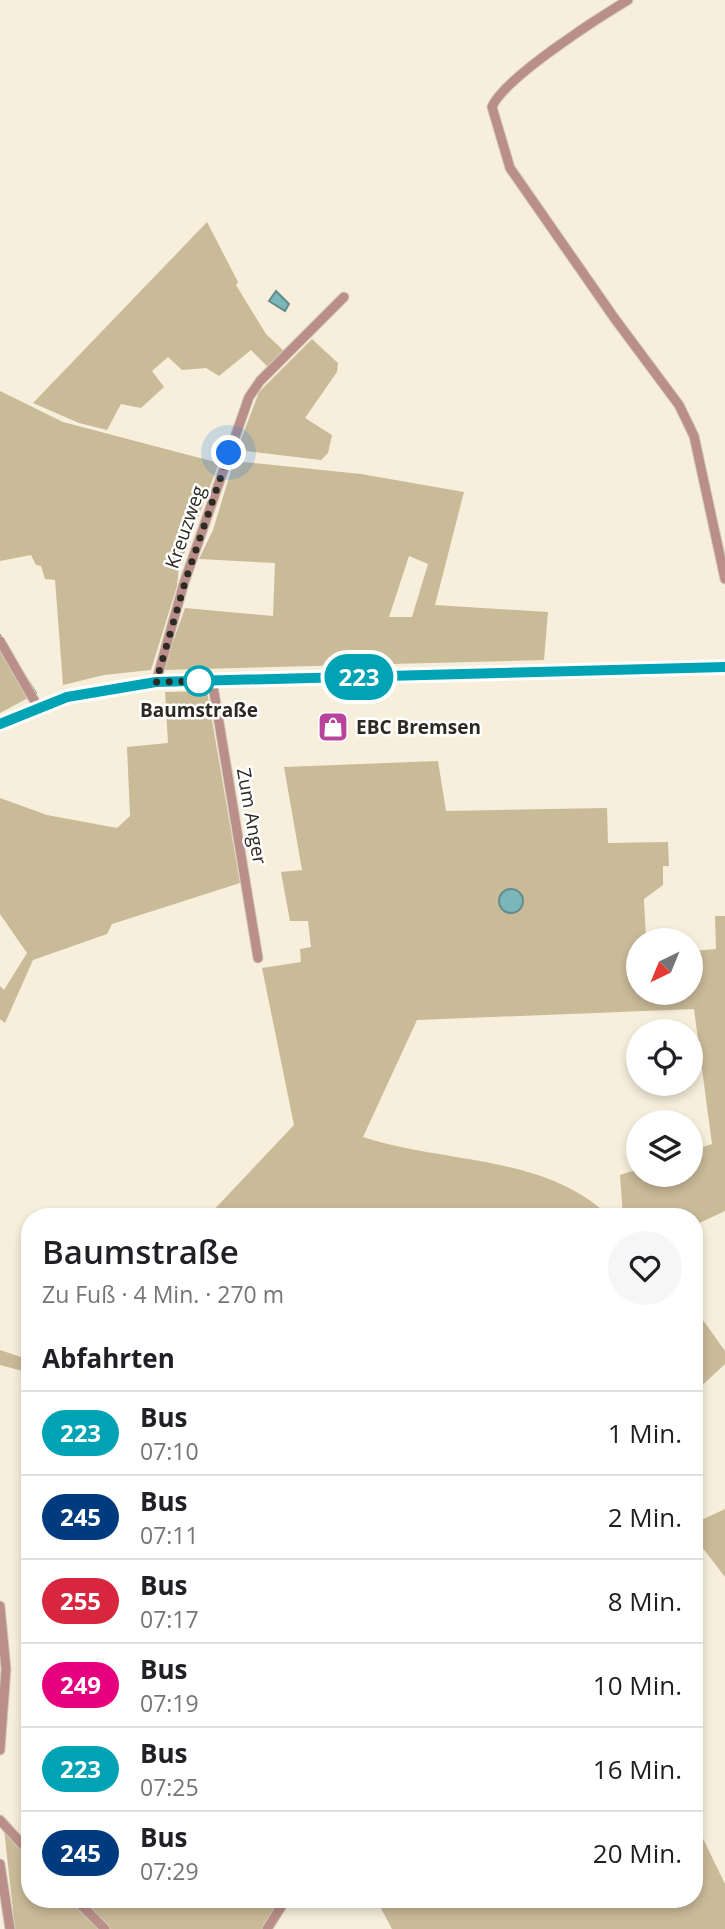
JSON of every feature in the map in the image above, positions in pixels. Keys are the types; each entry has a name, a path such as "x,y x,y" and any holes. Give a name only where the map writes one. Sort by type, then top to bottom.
{"street":[{"path":"628,0 592,22 506,87 492,107 500,145 510,168 615,319 679,405 694,436 725,579"},
{"name":"Kreuzweg","path":"156,682 186,579 249,397 260,381 344,297"},
{"path":"0,641 37,707"},
{"path":"0,724 67,697 156,682 725,667"},
{"name":"Zum Anger","path":"212,680 258,958"},
{"path":"0,1606 6,1669 0,1750"},
{"path":"0,1820 21,1843"},
{"path":"0,1864 10,1929"},
{"path":"84,1908 105,1929"},
{"path":"267,1929 280,1908"}],"shaded area":[{"path":"207,222 238,282 236,285 266,334 285,352 268,367 251,350 219,376 206,368 182,370 168,357 152,371 164,387 141,408 121,404 107,430 79,423 33,403"},
{"path":"312,339 338,363 337,372 305,418 332,435 328,453 321,460 237,450 259,392"},
{"path":"0,391 63,422 219,463 179,567 177,586 151,670 104,675 63,685 55,580 45,579 41,566 36,565 31,555 0,561"},
{"path":"234,461 361,474 464,492 435,605 548,612 544,660 163,670 185,608 273,616 275,563 199,559 213,530","holes":["409,556 428,564 412,617 389,617"]},
{"path":"0,650 28,698 0,713"},
{"path":"207,691 240,883 112,924 107,934 33,960 5,1023 0,1019 0,986 4,990 27,953 0,914 0,798 47,815 117,828 130,816 127,747 168,743 165,692"},
{"path":"438,761 446,811 607,808 608,843 668,842 669,866 663,866 663,885 644,899 645,928 626,928 626,1005 703,1005 704,950 716,949 715,916 725,916 725,1211 703,1221 703,1208 622,1208 620,1175 626,1173 626,1187 703,1187 703,1147 712,1144 703,1076 703,1019 695,1019 694,1009 417,1020 363,1137 394,1146 524,1171 555,1181 599,1208 216,1208 294,1125 262,968 301,962 300,949 311,947 308,921 290,921 281,872 302,870 284,767"},
{"path":"703,1320 725,1351 725,1364 703,1385"},
{"path":"0,1350 21,1357 21,1371 0,1365"},
{"path":"725,1509 725,1577 703,1548 703,1519"},
{"path":"4,1829 21,1847 21,1908 80,1908 100,1929 15,1929"},
{"path":"703,1839 725,1884 725,1929 392,1929 381,1908 703,1908"},
{"path":"88,1908 277,1908 264,1929 111,1929"}],"water":[{"path":"276,291 289,304 285,311 269,301"},
{"path":"511,889 522,896 523,901 516,912 511,913 500,906 499,901 506,890"}],"waterway":[{"path":"23,673 36,693"}],"bus line":[{"name":"223","path":"0,724 67,697 156,682 725,667"}],"place":[{"name":"Baumstraße","path":"199,681"},
{"name":"EBC Bremsen","path":"333,727"}],"route":[{"path":"199,681 203,681 156,682 156,676 229,453"}]}
